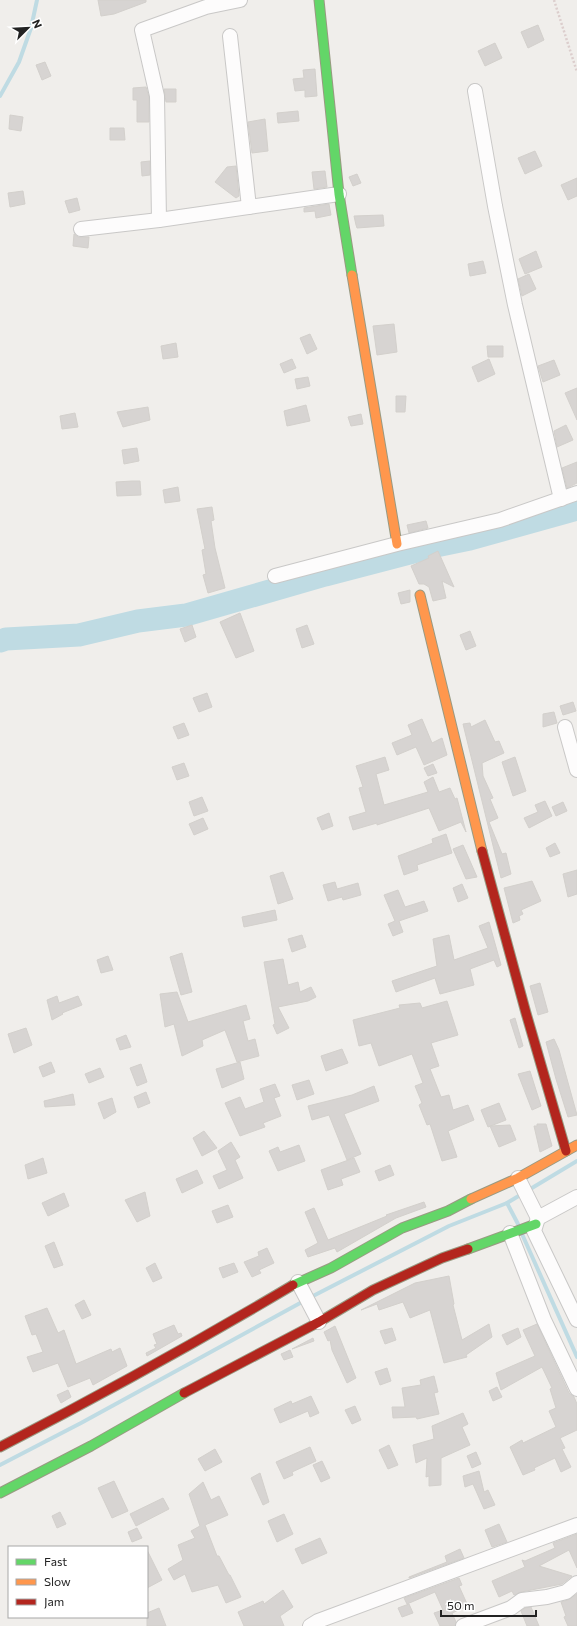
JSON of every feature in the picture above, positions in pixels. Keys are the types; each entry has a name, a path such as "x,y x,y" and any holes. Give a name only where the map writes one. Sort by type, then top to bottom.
{"street":[{"path":"159,220 157,96 142,30 206,7 240,0"},
{"path":"319,0 338,194 397,544"},
{"path":"230,36 249,207"},
{"path":"475,91 495,206 515,305 561,499"},
{"path":"81,229 159,220 338,194"},
{"path":"275,576 397,544 500,520 577,493"},
{"path":"420,595 498,912 536,1052 566,1151"},
{"path":"566,727 577,770"},
{"path":"0,1447 70,1412 226,1325 298,1282 331,1268 402,1228 448,1211 486,1191 518,1178 577,1145"},
{"path":"518,1178 537,1221 534,1231 577,1320"},
{"path":"0,1494 91,1446 213,1377 319,1322 380,1286 442,1258 510,1233 537,1221 577,1197"},
{"path":"510,1233 544,1320 577,1389"},
{"path":"298,1282 319,1322"},
{"path":"310,1626 318,1621 577,1525"},
{"path":"463,1626 511,1608 522,1600 547,1597 566,1592 577,1583"}],"path":[{"path":"554,0 577,72"}],"building":[{"path":"98,0 146,0 146,2 114,14 101,16"},
{"path":"538,25 544,40 528,48 521,32"},
{"path":"495,43 502,58 485,66 478,51"},
{"path":"45,62 51,76 42,80 36,65"},
{"path":"315,69 317,96 305,97 305,90 295,91 293,79 304,78 303,70"},
{"path":"146,87 149,97 149,122 137,122 137,100 133,100 133,88"},
{"path":"164,89 176,89 176,102 166,102"},
{"path":"298,111 299,121 278,123 277,113"},
{"path":"10,115 23,117 21,131 9,129"},
{"path":"265,119 268,151 252,153 248,122"},
{"path":"110,128 124,128 125,140 110,140"},
{"path":"535,151 542,166 525,174 518,158"},
{"path":"150,161 150,175 142,176 141,162"},
{"path":"236,166 239,196 236,198 215,182 227,167"},
{"path":"325,171 327,187 314,189 312,172"},
{"path":"357,174 361,183 353,186 349,177"},
{"path":"577,178 577,196 568,200 561,185"},
{"path":"23,191 25,204 10,207 8,193"},
{"path":"77,198 80,210 69,213 65,201"},
{"path":"329,204 331,215 316,218 315,211 304,212 304,208"},
{"path":"383,215 384,226 357,228 354,216"},
{"path":"74,234 78,237 89,237 88,248 73,246"},
{"path":"536,251 542,267 525,274 519,259"},
{"path":"483,261 486,273 470,276 468,264"},
{"path":"529,274 536,289 522,296 518,279"},
{"path":"394,324 397,352 377,355 373,326"},
{"path":"310,334 317,349 307,354 300,338"},
{"path":"176,343 178,357 163,359 161,346"},
{"path":"487,346 503,346 503,357 488,357"},
{"path":"292,359 296,368 284,373 280,364"},
{"path":"489,359 495,374 478,382 472,367"},
{"path":"554,360 560,375 543,382 538,366"},
{"path":"308,377 310,386 297,389 295,379"},
{"path":"577,388 577,420 565,393"},
{"path":"396,396 406,396 405,412 396,412"},
{"path":"306,405 310,421 287,426 284,411"},
{"path":"148,407 150,420 123,427 117,412"},
{"path":"75,413 78,427 62,429 60,416"},
{"path":"361,414 363,424 351,426 348,417"},
{"path":"566,425 573,440 557,447 554,431"},
{"path":"137,448 139,461 124,464 122,450"},
{"path":"577,462 577,483 567,488 562,468"},
{"path":"140,481 141,495 117,496 116,482"},
{"path":"178,487 180,501 165,503 163,490"},
{"path":"212,507 214,520 211,521 215,548 225,588 208,593 203,575 206,574 202,550 205,549 197,509"},
{"path":"426,521 428,528 409,533 407,525"},
{"path":"438,551 454,587 442,581 446,598 433,601 429,587 424,584 419,584 411,566 429,558 428,556"},
{"path":"410,590 410,602 401,604 398,593"},
{"path":"240,613 254,651 236,658 220,622"},
{"path":"192,625 196,637 185,642 180,629"},
{"path":"307,625 314,644 302,648 296,629"},
{"path":"470,631 476,646 466,650 460,635"},
{"path":"207,693 212,707 199,712 193,698"},
{"path":"573,702 576,711 563,715 560,706"},
{"path":"554,712 557,723 543,727 543,714"},
{"path":"422,719 432,743 442,738 447,755 424,765 416,747 397,755 392,743 412,735 408,725"},
{"path":"485,720 495,742 499,741 504,753 482,763 483,776 493,798 490,799 498,818 489,822 502,854 506,853 511,874 501,878 463,724 470,723 471,727"},
{"path":"184,723 189,735 178,739 173,727"},
{"path":"385,757 389,770 376,774 384,805 428,792 424,782 433,777 439,792 450,788 455,799 457,798 466,832 461,822 439,831 429,808 377,825 377,823 353,830 349,817 366,812 359,788 363,787 356,766"},
{"path":"515,757 526,791 513,796 502,762"},
{"path":"184,763 189,776 177,780 172,767"},
{"path":"433,764 437,773 428,776 424,768"},
{"path":"202,797 208,811 194,816 189,802"},
{"path":"545,801 552,816 529,828 524,818 538,812 535,805"},
{"path":"563,802 567,811 556,816 552,807"},
{"path":"329,813 333,826 322,830 317,818"},
{"path":"203,818 208,829 194,835 189,824"},
{"path":"446,834 452,853 417,865 418,870 404,875 398,856 433,843 432,839"},
{"path":"555,843 560,853 550,857 546,848"},
{"path":"463,845 477,877 466,879 453,849"},
{"path":"577,870 577,894 568,897 563,874"},
{"path":"283,872 293,899 278,904 270,876"},
{"path":"532,881 541,901 521,910 523,914 519,916 520,920 513,923 504,888"},
{"path":"335,882 337,889 358,883 361,895 343,900 342,897 328,901 323,885"},
{"path":"462,884 468,898 458,902 453,888"},
{"path":"398,890 405,907 424,901 428,911 399,921 403,932 393,936 388,924 395,921 384,895"},
{"path":"275,910 277,920 244,927 242,917"},
{"path":"489,922 501,965 497,967 494,960 470,969 474,985 440,994 435,978 396,992 392,981 437,966 433,939 449,935 454,960 488,948 479,926"},
{"path":"302,935 306,947 292,952 288,939"},
{"path":"182,953 192,992 181,995 170,957"},
{"path":"108,956 113,970 101,973 97,960"},
{"path":"283,959 288,985 298,982 300,992 311,987 316,997 308,1001 278,1007 289,1028 277,1034 273,1025 275,1024 264,962"},
{"path":"540,983 548,1012 538,1015 530,986"},
{"path":"177,992 188,1022 246,1005 250,1019 243,1021 248,1041 255,1039 259,1056 237,1062 225,1030 202,1040 203,1046 182,1056 174,1024 165,1027 160,994"},
{"path":"57,996 59,1003 78,996 82,1005 62,1013 63,1014 52,1020 47,1000"},
{"path":"447,1001 458,1035 431,1043 439,1066 430,1069 441,1097 449,1095 453,1110 468,1105 474,1120 448,1131 457,1157 442,1161 430,1124 427,1125 419,1105 422,1103 415,1086 423,1083 412,1054 379,1066 371,1043 359,1046 353,1020 400,1008 399,1005 420,1003 422,1008"},
{"path":"515,1018 523,1046 519,1048 510,1020"},
{"path":"26,1028 32,1045 14,1053 8,1034"},
{"path":"126,1035 131,1047 120,1050 116,1039"},
{"path":"554,1039 559,1050 577,1115 568,1117 556,1079 546,1042"},
{"path":"342,1049 348,1063 326,1071 321,1056"},
{"path":"51,1062 55,1072 43,1077 39,1067"},
{"path":"240,1062 244,1079 222,1088 216,1069"},
{"path":"141,1064 147,1082 137,1086 130,1068"},
{"path":"100,1068 104,1077 89,1083 85,1074"},
{"path":"530,1071 541,1106 532,1110 518,1074"},
{"path":"309,1080 314,1094 297,1100 292,1085"},
{"path":"275,1084 280,1096 274,1098 281,1116 263,1123 265,1127 240,1136 225,1103 240,1097 245,1109 264,1102 260,1089"},
{"path":"374,1086 379,1101 344,1114 361,1154 347,1160 329,1115 312,1120 308,1106 352,1095"},
{"path":"146,1092 150,1103 138,1108 134,1097"},
{"path":"73,1094 75,1105 45,1107 44,1101"},
{"path":"112,1098 116,1112 104,1119 98,1103"},
{"path":"499,1103 506,1120 488,1127 481,1110"},
{"path":"537,1124 546,1124 552,1146 540,1152 534,1126 537,1126"},
{"path":"510,1125 516,1140 499,1147 490,1126"},
{"path":"204,1131 217,1148 202,1156 193,1138"},
{"path":"231,1142 240,1157 235,1160 243,1178 219,1189 213,1176 227,1170 218,1151"},
{"path":"299,1145 305,1161 278,1171 269,1151 278,1147 280,1152"},
{"path":"43,1158 47,1173 28,1179 25,1165"},
{"path":"354,1158 360,1172 341,1179 343,1185 328,1190 321,1170"},
{"path":"390,1165 394,1175 379,1181 375,1171"},
{"path":"197,1170 203,1183 182,1193 176,1179"},
{"path":"145,1192 150,1216 137,1222 125,1200"},
{"path":"64,1193 69,1206 48,1216 42,1203"},
{"path":"424,1202 426,1207 396,1218 337,1252 335,1248 308,1257 305,1250 318,1243 305,1212 314,1208 328,1240 387,1216 386,1215"},
{"path":"228,1205 233,1217 217,1223 212,1211"},
{"path":"54,1242 63,1265 54,1268 45,1246"},
{"path":"267,1248 274,1263 259,1270 261,1273 252,1277 244,1262 259,1256 258,1252"},
{"path":"155,1263 162,1278 153,1282 146,1268"},
{"path":"234,1263 238,1272 223,1278 219,1268"},
{"path":"449,1276 453,1305 462,1340 489,1324 492,1337 466,1355 467,1357 444,1363 430,1310 410,1318 403,1302 379,1310 377,1304 361,1310 415,1283"},
{"path":"84,1300 91,1315 82,1319 75,1305"},
{"path":"47,1308 58,1333 64,1330 76,1364 111,1349 112,1352 120,1348 127,1366 93,1385 90,1378 68,1387 58,1363 33,1372 27,1357 43,1352 36,1334 32,1335 25,1316"},
{"path":"537,1324 569,1393 574,1397 577,1404 577,1430 560,1438 565,1448 562,1449 571,1467 561,1472 555,1458 534,1468 535,1470 523,1475 510,1447 522,1440 523,1443 556,1427 549,1411 556,1408 550,1389 552,1388 542,1367 501,1390 496,1373 535,1356 523,1330"},
{"path":"174,1325 178,1334 181,1333 182,1336 147,1356 146,1353 156,1348 154,1345 157,1344 153,1334"},
{"path":"335,1326 356,1378 347,1383 332,1350 330,1340 328,1341 324,1332"},
{"path":"392,1328 396,1340 385,1344 380,1331"},
{"path":"518,1328 521,1337 507,1345 502,1335"},
{"path":"313,1338 314,1341 292,1349"},
{"path":"290,1350 293,1357 284,1360 281,1354"},
{"path":"387,1368 391,1381 380,1385 375,1372"},
{"path":"434,1376 438,1392 434,1393 439,1414 417,1419 416,1417 393,1418 392,1407 405,1407 402,1388 421,1385 420,1380"},
{"path":"497,1387 502,1397 493,1401 489,1391"},
{"path":"68,1390 71,1397 61,1403 57,1395"},
{"path":"311,1396 319,1413 310,1417 308,1411 280,1423 274,1409 291,1401 292,1404"},
{"path":"355,1406 361,1420 352,1424 345,1410"},
{"path":"463,1413 468,1424 462,1427 470,1445 441,1458 441,1485 429,1486 429,1476 426,1477 427,1458 416,1463 413,1445 434,1439 432,1426"},
{"path":"389,1445 398,1465 388,1469 379,1450"},
{"path":"310,1447 316,1461 292,1472 293,1475 284,1479 276,1462"},
{"path":"215,1449 222,1462 205,1471 198,1459"},
{"path":"476,1452 481,1464 472,1468 467,1456"},
{"path":"322,1461 330,1478 321,1482 313,1465"},
{"path":"479,1471 484,1492 488,1490 495,1505 484,1509 473,1484 465,1487 463,1476"},
{"path":"260,1473 269,1502 263,1505 251,1478"},
{"path":"114,1481 128,1511 112,1518 98,1488"},
{"path":"203,1482 211,1500 219,1496 228,1515 205,1525 217,1556 219,1556 241,1597 226,1603 218,1585 192,1592 185,1574 174,1580 168,1569 183,1560 178,1545 195,1538 191,1531 200,1526 189,1494"},
{"path":"163,1498 169,1509 136,1526 130,1514"},
{"path":"60,1512 66,1524 57,1528 52,1516"},
{"path":"284,1514 293,1534 277,1542 268,1521"},
{"path":"499,1524 507,1542 492,1547 485,1530"},
{"path":"137,1528 142,1538 132,1542 128,1532"},
{"path":"577,1534 577,1568 569,1550 539,1566 572,1576 562,1584 521,1592 514,1595 512,1591 499,1597 492,1581 525,1567 522,1560 525,1561 555,1548 553,1543"},
{"path":"320,1538 327,1553 302,1564 295,1549"},
{"path":"460,1549 464,1558 409,1578 447,1562 445,1556"},
{"path":"148,1552 162,1580 148,1587"},
{"path":"459,1578 462,1585 459,1586 468,1606 452,1613 456,1622 455,1626 440,1626 434,1613 443,1610 435,1592 407,1604 404,1598"},
{"path":"283,1590 293,1607 280,1616 284,1626 244,1626 238,1612 263,1601 264,1604"},
{"path":"577,1594 577,1626 568,1626 564,1617 566,1616 561,1602 568,1600"},
{"path":"409,1604 413,1613 402,1617 398,1608"},
{"path":"531,1607 539,1626 527,1626 521,1611 525,1608"},
{"path":"159,1608 166,1626 147,1626 148,1613"}],"waterway":[{"path":"0,96 19,62 31,28 37,0"},
{"path":"0,641 6,639 79,635 138,621 186,615 325,575 436,546 470,539 577,509"},
{"path":"0,1465 81,1423 313,1296 449,1226 507,1203 577,1161"},
{"path":"507,1203 518,1224"},
{"path":"522,1234 577,1357"}],"traffic: fast":[{"path":"319,0 339,194 352,275"},
{"path":"293,1285 331,1268 402,1228 448,1211 471,1199"},
{"path":"468,1249 536,1224"},
{"path":"0,1493 91,1446 184,1393"}],"traffic: slow":[{"path":"352,275 397,544"},
{"path":"420,595 482,851"},
{"path":"471,1199 518,1178 577,1145"}],"traffic: jam":[{"path":"482,851 526,1013 566,1151"},
{"path":"184,1393 319,1322 373,1290 442,1258 468,1249"},
{"path":"0,1447 148,1368 293,1285"}]}
